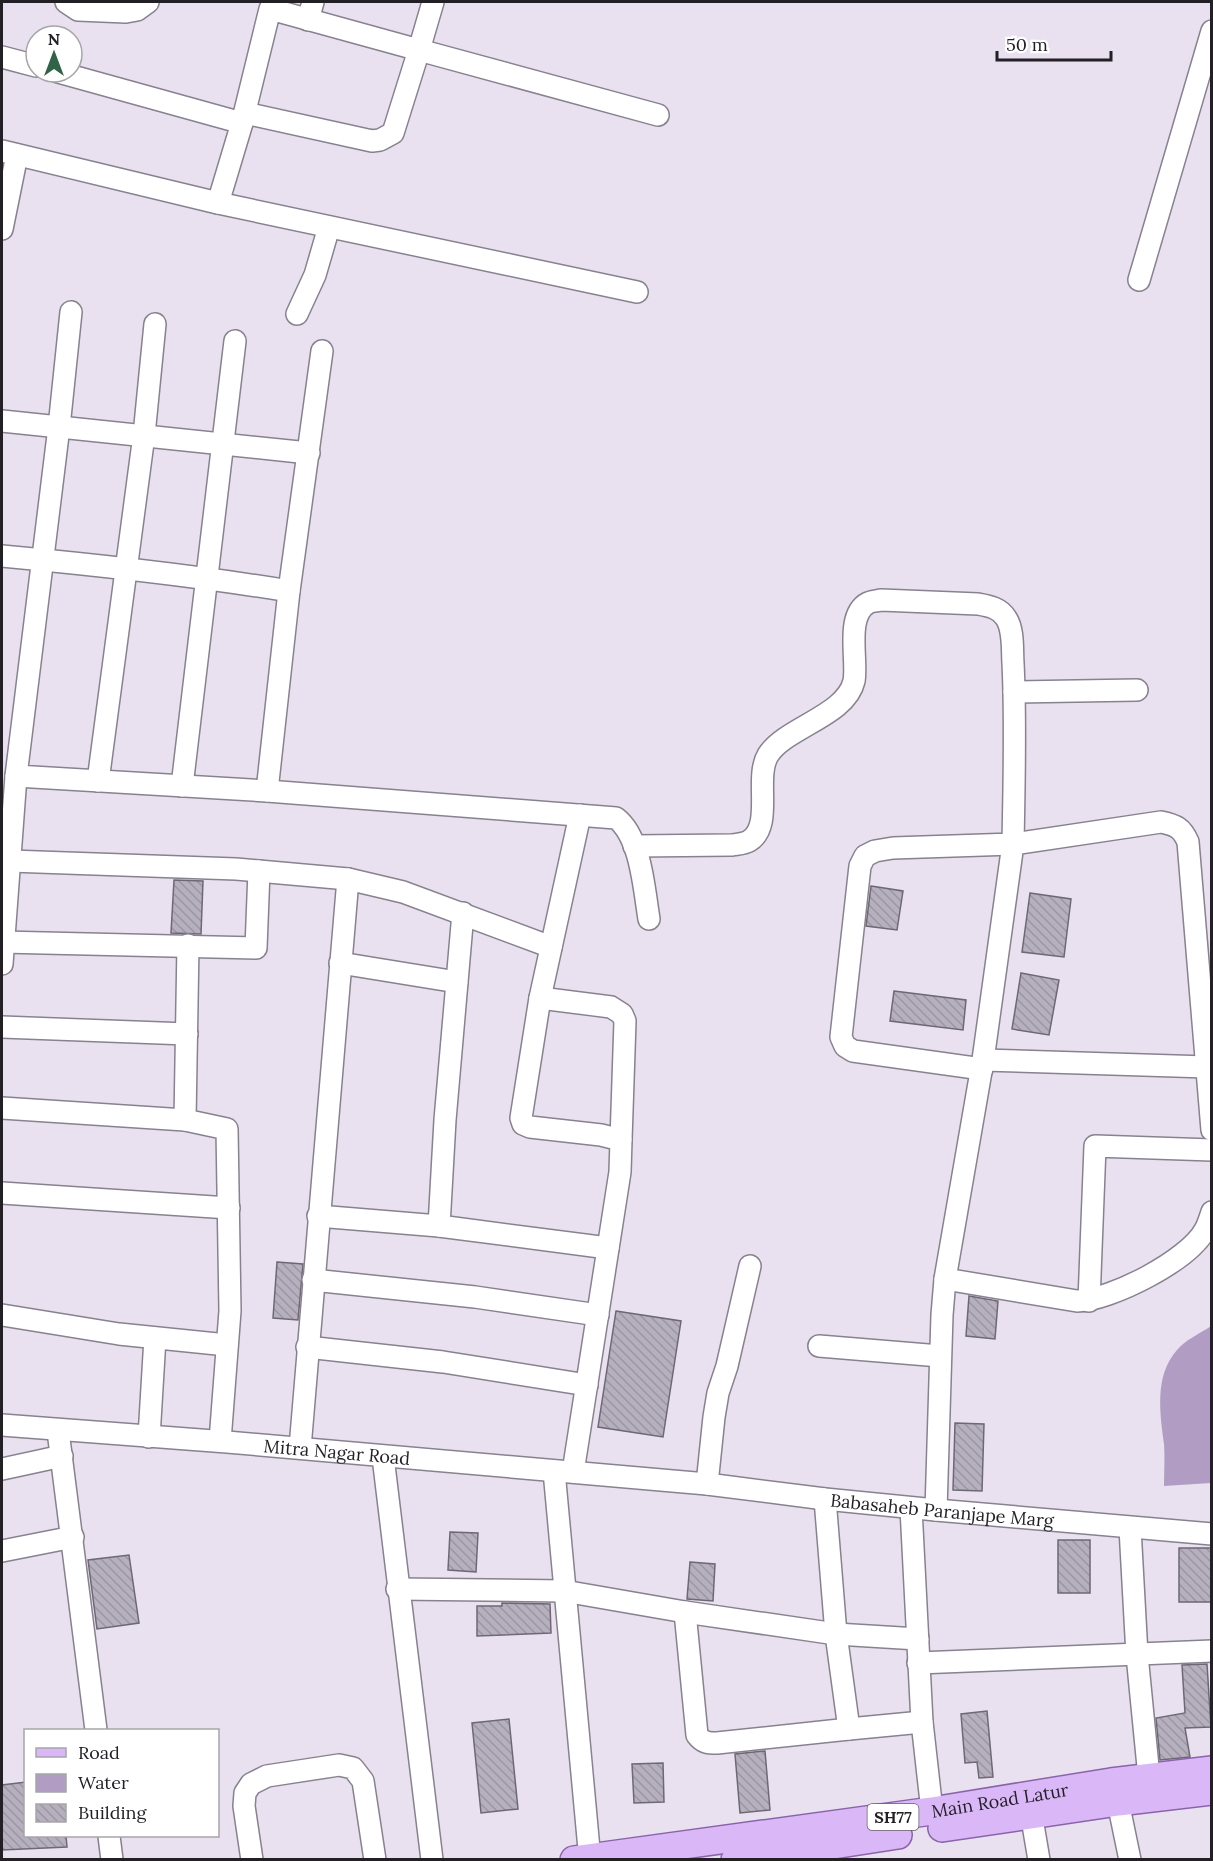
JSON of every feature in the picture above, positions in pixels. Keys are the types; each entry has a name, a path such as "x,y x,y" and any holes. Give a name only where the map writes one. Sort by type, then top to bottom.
{"main road":[{"name":"Main Road Latur","path":"735,1860 1030,1805 1149,1777 1212,1770"},
{"name":"Main Road Latur","path":"584,1859 932,1812 1118,1802 1212,1791"}],"street":[{"path":"66,2 78,10 126,12 137,10 148,2"},
{"path":"84,78 243,118 380,141 393,133 433,2"},
{"path":"218,203 243,118 264,5 310,11 419,50 658,115"},
{"path":"1139,280 1204,87 1212,31"},
{"path":"2,57 24,63"},
{"path":"2,229 9,153 218,203 637,292"},
{"path":"297,314 315,275 329,227"},
{"path":"2,964 7,857 71,312"},
{"path":"98,781 144,435 155,324"},
{"path":"182,786 235,341"},
{"path":"267,791 289,591 322,351"},
{"path":"2,422 309,453"},
{"path":"2,556 207,577 289,591"},
{"path":"634,846 732,845 747,843 758,834 762,821 766,759 773,748 839,703 849,692 854,681 856,617 868,603 892,601 978,604 994,607 1006,616 1010,626 1014,692 1013,844 982,1064 945,1279 940,1356 936,1510"},
{"path":"1014,692 1137,690"},
{"path":"16,776 267,791 616,818 628,831 634,846 649,919"},
{"path":"579,814 540,998 521,1118 524,1124 530,1127 621,1140"},
{"path":"1207,1067 982,1064 853,1051 845,1046 841,1037 860,866 865,856 875,851 893,848 1013,844 1161,822 1176,825 1183,831 1188,842 1207,1067 1212,1130"},
{"path":"7,857 260,871 348,879 403,892 551,947"},
{"path":"2,942 256,948 260,871"},
{"path":"300,1448 348,879"},
{"path":"439,1226 445,1120 463,913"},
{"path":"185,1120 188,945"},
{"path":"340,963 457,982"},
{"path":"540,998 611,1007 622,1014 625,1021 620,1172 587,1385 563,1472 564,1591 584,1859"},
{"path":"2,1027 187,1034"},
{"path":"2,1108 185,1120 227,1129 230,1311 220,1442"},
{"path":"1089,1301 1095,1146 1212,1150"},
{"path":"2,1192 229,1208"},
{"path":"945,1279 1077,1301 1089,1301 1142,1281 1185,1252 1205,1231 1212,1212"},
{"path":"318,1216 439,1226 608,1248"},
{"path":"707,1484 718,1393 750,1266"},
{"path":"313,1280 475,1297 598,1315"},
{"path":"2,1315 119,1334 227,1345"},
{"path":"149,1437 155,1338"},
{"path":"819,1346 940,1356"},
{"path":"307,1347 443,1362 587,1385"},
{"name":"Mitra Nagar Road","path":"2,1425 300,1448 672,1481"},
{"path":"58,1431 96,1729"},
{"path":"2,1469 62,1456"},
{"path":"383,1457 432,1860"},
{"name":"Babasaheb Paranjape Marg","path":"672,1481 911,1508 1212,1534"},
{"path":"825,1499 836,1634 849,1729"},
{"path":"911,1508 922,1722 932,1812"},
{"path":"1130,1528 1137,1655 1149,1777"},
{"path":"2,1551 73,1537"},
{"path":"398,1588 564,1591 685,1612 836,1634 918,1639"},
{"path":"685,1612 697,1735 707,1743 922,1722"},
{"path":"918,1663 1212,1651"},
{"path":"252,1860 244,1806 245,1793 250,1784 267,1776 339,1765 352,1768 363,1781 375,1860"},
{"path":"1118,1802 1130,1860"},
{"path":"1030,1805 1039,1860"},
{"path":"109,1837 112,1860"}],"water":[{"path":"1211,1326 1211,1483 1164,1486 1160,1395 1165,1371 1180,1346"}],"building":[{"path":"174,880 203,881 201,934 171,933"},
{"path":"871,886 903,891 897,930 866,926"},
{"path":"1030,893 1071,899 1064,957 1022,952"},
{"path":"1021,973 1059,980 1049,1035 1012,1029"},
{"path":"894,991 966,1000 963,1030 890,1021"},
{"path":"277,1262 303,1264 298,1320 273,1318"},
{"path":"969,1296 998,1301 995,1339 966,1336"},
{"path":"616,1311 681,1321 663,1437 598,1427"},
{"path":"955,1423 984,1424 982,1491 953,1490"},
{"path":"450,1532 478,1533 476,1572 448,1570"},
{"path":"1058,1540 1090,1540 1090,1593 1058,1593"},
{"path":"1179,1548 1212,1548 1212,1602 1179,1602"},
{"path":"129,1555 139,1623 97,1629 88,1560"},
{"path":"690,1562 715,1564 713,1601 687,1599"},
{"path":"502,1603 550,1604 551,1633 477,1636 477,1606 502,1606"},
{"path":"1207,1664 1211,1727 1185,1728 1190,1757 1160,1760 1156,1718 1185,1713 1182,1665"},
{"path":"987,1711 993,1777 979,1778 977,1762 965,1763 961,1714"},
{"path":"509,1719 518,1809 481,1813 472,1723"},
{"path":"765,1751 770,1810 740,1813 735,1754"},
{"path":"663,1763 664,1802 634,1803 632,1764"},
{"path":"24,1782 24,1837 66,1837 67,1847 2,1850 2,1785"}]}
